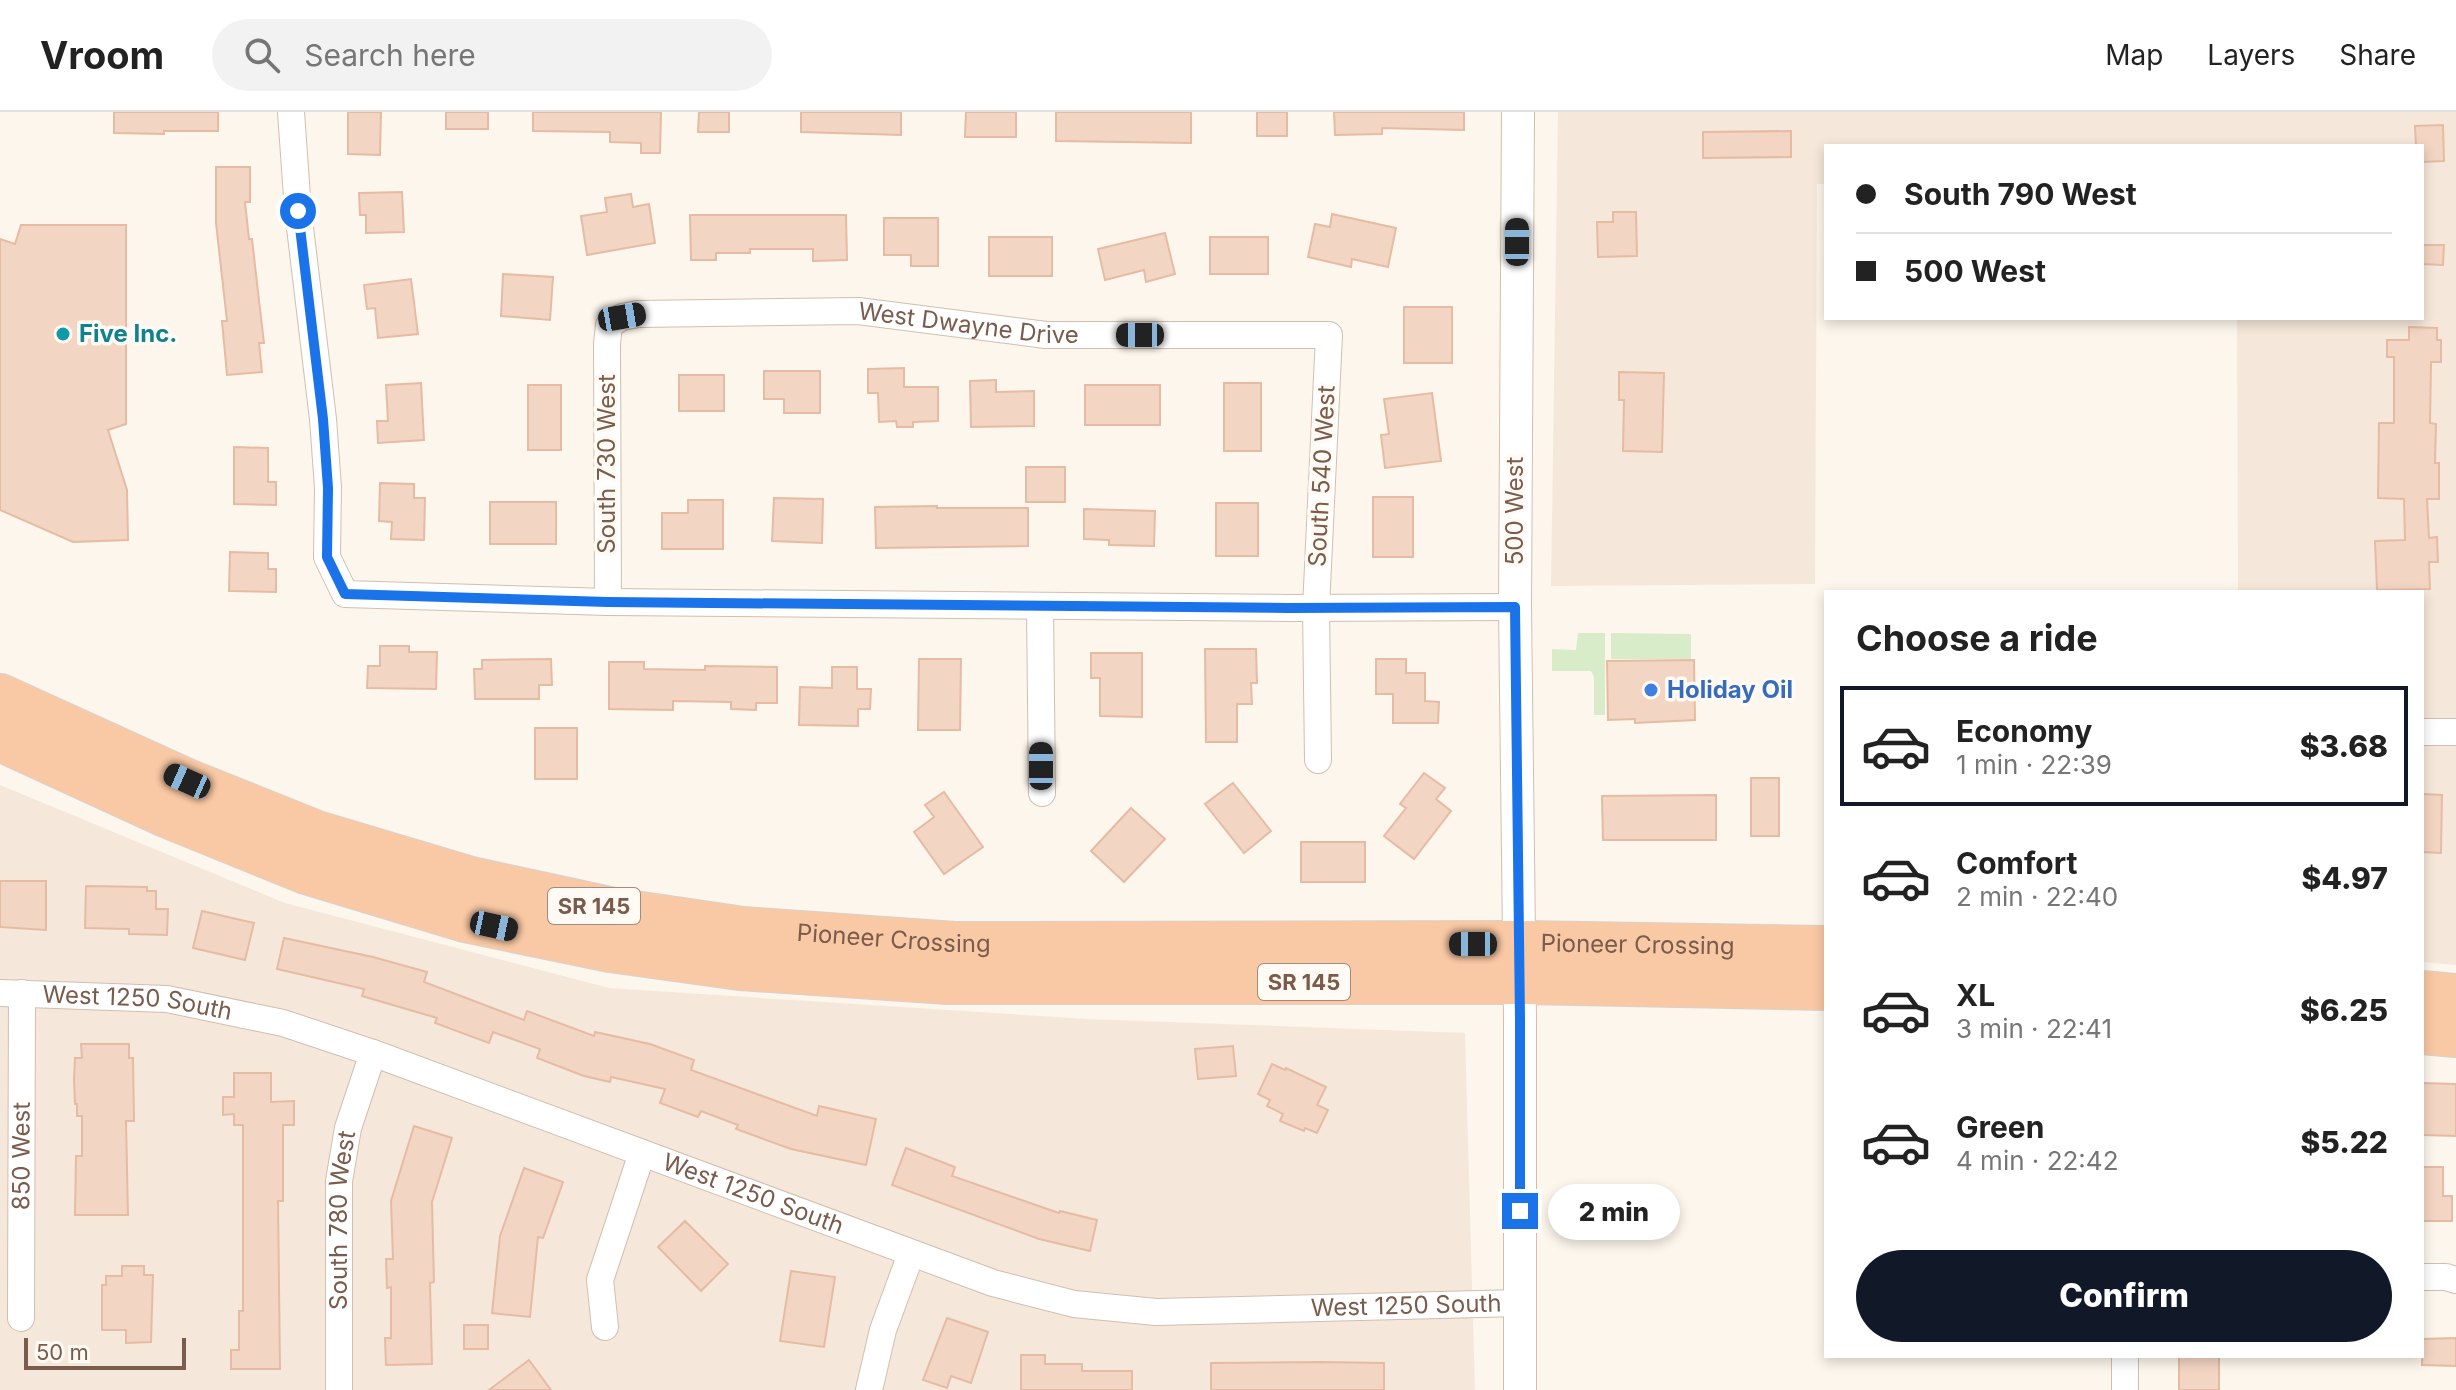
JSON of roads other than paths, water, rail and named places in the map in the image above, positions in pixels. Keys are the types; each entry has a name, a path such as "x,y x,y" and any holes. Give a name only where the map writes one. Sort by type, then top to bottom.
{"highway":[{"name":"Pioneer Crossing","path":"0,696 187,781 317,833 471,879 614,910 743,929 955,944 1519,962 1824,988"},
{"name":"Pioneer Crossing","path":"0,739 168,816 306,872 465,920 610,950 740,968 948,982 1824,948"},
{"path":"2424,993 2456,996"},
{"path":"2424,1032 2456,1035"}],"street":[{"path":"291,112 298,211 323,419 328,488 327,557 345,594 608,602 1515,607"},
{"name":"500 West","path":"1518,112 1515,607 1520,1390"},
{"name":"West Dwayne Drive","path":"609,325 622,317 638,314 858,311 1046,335 1329,335"},
{"name":"South 730 West","path":"608,602 609,325"},
{"name":"South 540 West","path":"1318,760 1316,608 1329,335"},
{"path":"1040,606 1042,793"},
{"path":"2424,732 2456,732"},
{"name":"West 1250 South","path":"11,993 167,999 283,1023 373,1053 911,1254 993,1283 1074,1304 1156,1312 1520,1303"},
{"name":"850 West","path":"11,993 21,1318"},
{"name":"South 780 West","path":"339,1390 339,1181 348,1128 373,1053"},
{"path":"605,1327 600,1280 642,1153"},
{"path":"869,1390 883,1330 911,1254"},
{"path":"2424,1277 2456,1280"},
{"path":"2125,1358 2125,1390"}],"place":[{"name":"Five Inc.","path":"63,334"},
{"name":"Holiday Oil","path":"1651,690"}]}
